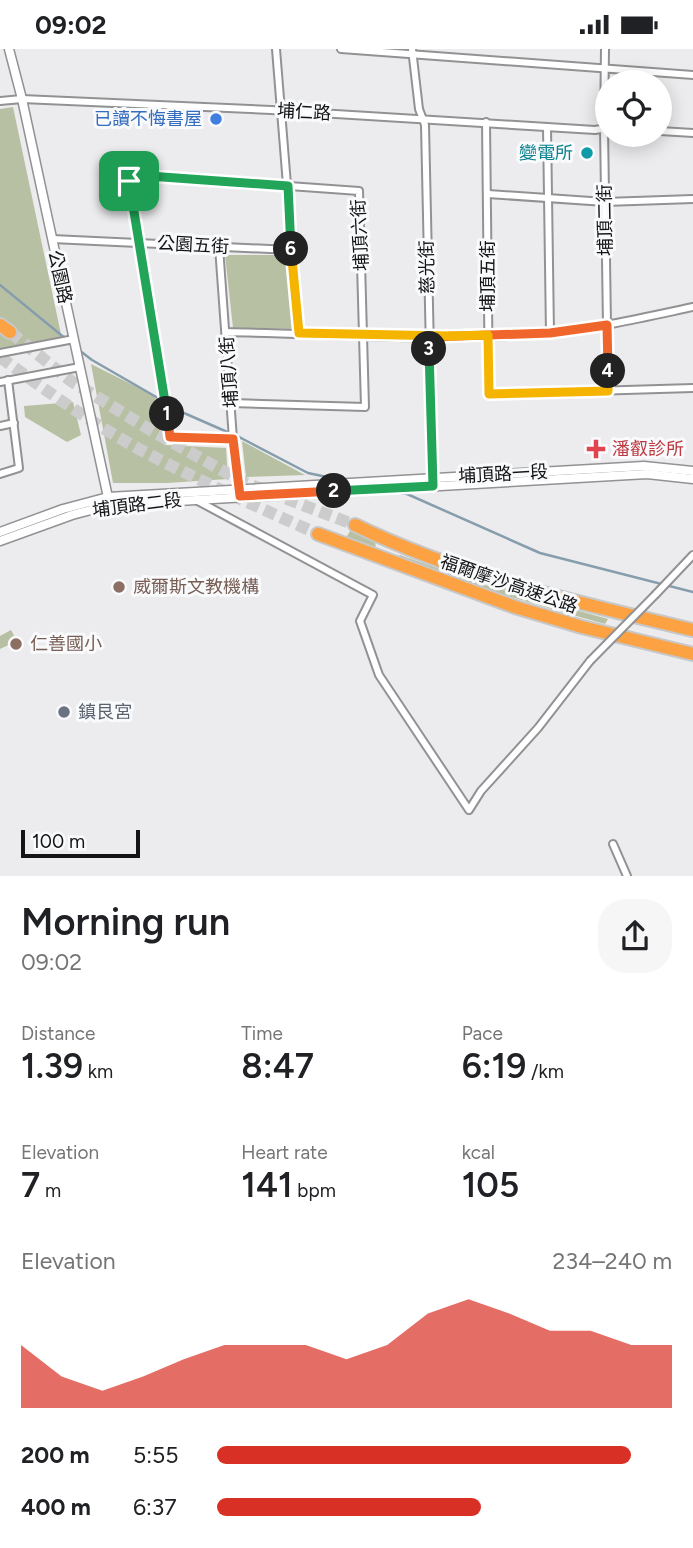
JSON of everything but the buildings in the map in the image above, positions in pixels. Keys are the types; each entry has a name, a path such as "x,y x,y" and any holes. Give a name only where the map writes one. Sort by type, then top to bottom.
{"highway":[{"name":"福爾摩沙高速公路","path":"355,525 391,542 523,589 693,631"},
{"name":"福爾摩沙高速公路","path":"318,534 515,607 582,627 693,654"},
{"path":"386,559 391,542"}],"street":[{"name":"公園路","path":"9,49 109,501"},
{"path":"276,49 299,333"},
{"path":"341,49 412,52 693,75"},
{"name":"埔頂二街","path":"605,49 606,68"},
{"name":"慈光街","path":"412,52 425,125 432,482"},
{"name":"埔仁路","path":"0,101 22,99 282,111 595,130"},
{"name":"埔頂五街","path":"486,122 489,394 693,388"},
{"path":"547,127 550,333"},
{"path":"672,132 693,133"},
{"name":"埔頂二街","path":"606,147 608,391"},
{"name":"埔頂六街","path":"232,403 365,407 359,191 135,175 129,181 170,437 233,439"},
{"path":"488,194 605,202 693,199"},
{"name":"公園五街","path":"52,239 291,250"},
{"name":"埔頂八街","path":"219,247 233,439 240,493"},
{"path":"226,332 429,337 550,333 607,325 693,307"},
{"path":"0,353 74,339"},
{"path":"0,382 80,367"},
{"path":"0,474 19,467 8,380"},
{"path":"0,426 13,423"},
{"name":"埔頂路一段","path":"432,482 643,465 693,471"},
{"name":"埔頂路一段","path":"194,499 240,493 432,482 647,474 693,478"},
{"name":"埔頂路一段","path":"187,492 240,493"},
{"name":"埔頂路二段","path":"0,532 63,509 187,492"},
{"path":"194,499 373,595 360,621 379,675 469,810 481,790 530,737 590,661 693,555"},
{"name":"埔頂路二段","path":"0,541 109,501 135,505 194,499"},
{"path":"613,844 627,876"}],"green space":[{"path":"13,107 62,339 0,350 0,109"},
{"path":"225,255 286,255 293,329 233,328"},
{"path":"91,364 155,396 165,445 226,448 228,479 113,483"},
{"path":"73,402 81,435 67,442 25,417 24,406"},
{"path":"242,441 305,475 246,477"},
{"path":"350,531 375,542 376,548 346,538"},
{"path":"400,555 488,586 608,619 605,624 500,593 397,557"},
{"path":"11,630 17,641 0,649 0,636"}],"waterway":[{"path":"0,285 66,339"},
{"path":"79,350 184,413 241,438 308,473 341,480"},
{"path":"395,492 407,494 540,553 693,592"}],"tunnel":[{"path":"10,332 71,381 152,431 243,482 355,525"},
{"path":"0,357 68,405 139,449 318,534"}],"place":[{"name":"已讀不悔書屋","path":"216,119"},
{"name":"變電所","path":"587,153"},
{"name":"潘叡診所","path":"596,449"},
{"name":"威爾斯文教機構","path":"119,587"},
{"name":"仁善國小","path":"16,644"},
{"name":"鎮艮宮","path":"64,712"}],"route":[{"path":"129,181 135,175 288,186 299,333 429,337 488,335 489,394 608,391 607,325 550,333 429,337 433,486 240,496 233,439 170,437 129,181"}]}
